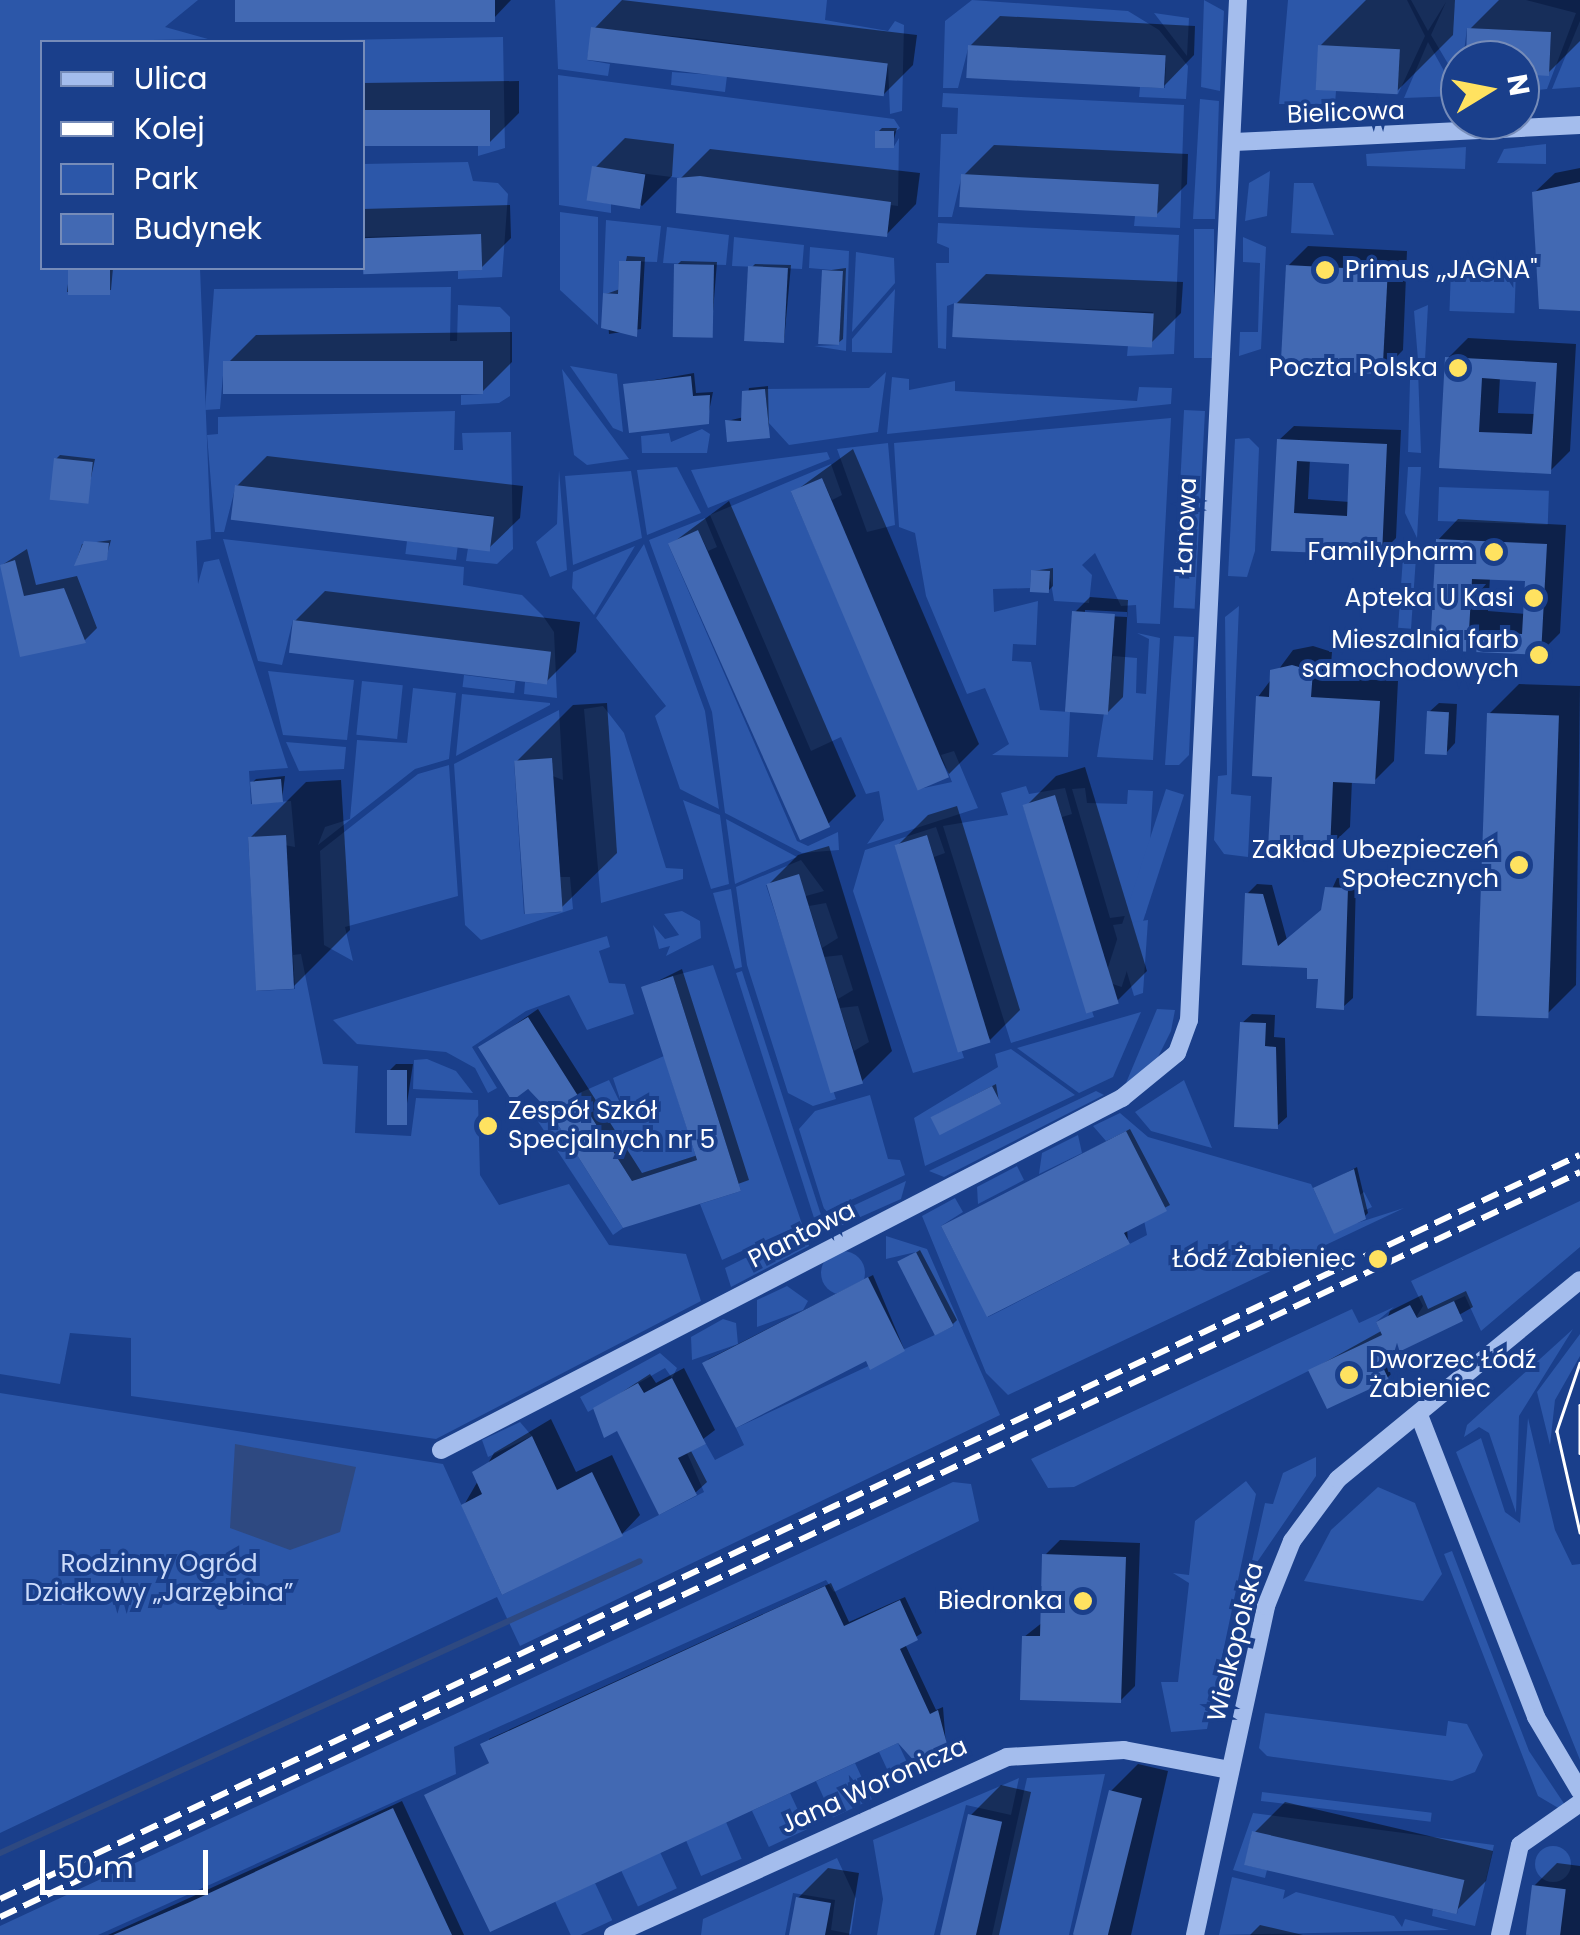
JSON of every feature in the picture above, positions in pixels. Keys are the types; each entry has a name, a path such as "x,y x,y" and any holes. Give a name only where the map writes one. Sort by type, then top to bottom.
{"street":[{"name":"Łanowa","path":"1177,1053 1188,1020 1238,0"},
{"name":"Bielicowa","path":"1234,142 1580,124"},
{"name":"Plantowa","path":"441,1450 1122,1098 1177,1053"},
{"name":"Wielkopolska","path":"1195,1935 1266,1606 1292,1542 1338,1480 1580,1280"},
{"path":"1420,1415 1536,1716 1580,1791"},
{"name":"Jana Woronicza","path":"613,1935 1007,1757 1124,1750 1230,1770"},
{"path":"1500,1935 1525,1837 1580,1803"}],"green space":[{"path":"0,0 198,0 165,27 208,39 40,40 40,270 200,270 211,539 196,541 198,584 204,562 219,559 288,768 249,771 251,804 291,801 295,847 248,838 257,991 295,989 293,955 301,954 323,1064 358,1066 355,1133 411,1136 416,1098 478,1100 480,1175 499,1205 569,1184 609,1245 686,1254 701,1301 436,1439 131,1396 131,1338 70,1333 60,1384 0,1374"},
{"path":"555,0 827,0 825,20 888,31 895,21 904,25 902,111 890,114 888,65 701,39 592,28 587,60 610,64 608,76 558,69"},
{"path":"972,0 1128,11 1159,30 1188,66 1186,99 1139,97 1140,87 1165,88 1166,55 969,45 958,88 943,88 945,21"},
{"path":"1204,0 1224,11 1220,91 1201,87"},
{"path":"1288,0 1407,0 1425,36 1398,94 1319,45 1316,89 1336,91 1335,104 1279,104"},
{"path":"1411,0 1526,0 1576,13 1547,89 1540,90 1540,75 1549,75 1551,32 1467,28 1466,40 1440,40 1440,50 1431,35 1446,2 1428,31"},
{"path":"1154,13 1189,18 1187,56"},
{"path":"1580,21 1580,87 1552,89"},
{"path":"503,37 505,148 478,156 478,146 490,145 489,110 365,112 365,40 333,40"},
{"path":"1428,42 1440,64 1440,97 1404,98"},
{"path":"672,72 727,76 725,92 671,85"},
{"path":"558,75 894,119 900,128 875,147 893,148 899,138 898,206 593,167 588,200 611,204 611,213 559,205"},
{"path":"943,93 1184,105 1180,228 1134,226 1135,216 961,179 952,217 938,217 941,134 957,134 958,108 942,107"},
{"path":"1200,99 1219,101 1215,219 1193,219"},
{"path":"1546,144 1546,164 1497,163 1504,149"},
{"path":"1466,147 1465,169 1367,166 1366,154"},
{"path":"468,162 473,181 498,183 508,194 502,277 458,279 458,271 481,270 480,234 365,237 365,164"},
{"path":"1270,171 1267,216 1245,221 1249,183"},
{"path":"1294,183 1313,183 1334,235 1291,233"},
{"path":"560,212 598,217 598,325 560,290"},
{"path":"606,220 661,226 657,262 619,261 618,294 603,293"},
{"path":"938,223 1179,235 1174,354 1127,356 1128,345 1152,345 1153,312 955,303 947,306 946,349 938,348 936,263 949,263 949,248 937,243"},
{"path":"667,227 729,235 726,265 663,263"},
{"path":"1194,229 1214,229 1214,358 1194,358"},
{"path":"734,237 804,245 802,269 732,266"},
{"path":"1243,237 1266,247 1261,349 1239,356 1240,332 1258,332 1260,263 1243,262"},
{"path":"810,247 849,251 846,351 814,346 839,345 843,271 809,268"},
{"path":"856,252 894,258 895,283 852,332"},
{"path":"1451,268 1516,270 1514,313 1449,311"},
{"path":"451,287 450,341 457,341 458,305 500,307 510,317 510,396 499,403 461,405 461,395 483,394 482,361 224,364 220,409 205,410 214,289"},
{"path":"895,289 892,353 852,352 852,339"},
{"path":"1428,305 1425,360 1418,360 1414,311"},
{"path":"570,366 617,374 623,432 613,428"},
{"path":"562,369 629,459 587,465 574,455"},
{"path":"1418,370 1421,453 1408,452 1410,380"},
{"path":"886,372 878,432 789,445 768,422 765,389 869,388"},
{"path":"892,377 909,379 909,390 955,381 955,391 1137,401 1139,387 1172,388 1171,404 887,434"},
{"path":"1184,410 1205,411 1195,609 1174,608"},
{"path":"455,411 454,450 463,450 462,433 511,432 513,549 497,564 466,561 468,548 490,550 494,516 236,485 224,532 215,532 207,435 218,434 218,417"},
{"path":"1171,418 1160,624 1137,623 1136,605 1121,606 1095,553 1082,565 1092,575 1089,603 1054,601 1049,571 1031,570 1030,588 993,589 994,612 1038,601 1036,645 1013,644 1012,661 1031,662 1040,710 1070,712 1068,757 992,755 1009,744 985,688 967,694 926,596 915,533 899,527 894,443"},
{"path":"702,429 710,434 707,453 642,453 641,436 669,433 671,442"},
{"path":"1249,438 1259,448 1255,551 1247,577 1228,576 1235,439"},
{"path":"888,443 895,525 867,532 837,449"},
{"path":"827,452 830,459 708,508 691,470"},
{"path":"831,464 842,495 832,500 822,478 791,492 919,789 952,782 941,755 954,751 978,808 867,844 884,820 879,791 866,794 841,737 811,751 710,515"},
{"path":"677,467 701,513 647,535 637,470"},
{"path":"1408,467 1421,467 1417,538 1405,513"},
{"path":"559,470 567,570 550,577 536,542 557,524"},
{"path":"631,471 642,538 573,565 565,476"},
{"path":"1439,487 1549,491 1548,525 1438,521"},
{"path":"705,518 717,547 708,551 698,530 668,544 797,841 808,846 838,832 839,850 802,853 725,813 712,712 649,540"},
{"path":"223,539 464,567 463,585 522,595 543,616 554,632 557,698 524,694 525,682 547,684 550,652 293,620 282,665 258,661"},
{"path":"407,541 458,547 456,560 405,554"},
{"path":"644,544 705,711 719,809 680,789 655,716 666,706 596,618"},
{"path":"635,546 594,615 572,588 573,572"},
{"path":"1403,557 1416,558 1411,629 1398,628"},
{"path":"1239,606 1231,794 1251,796 1248,857 1224,854 1214,840 1218,776 1227,775 1225,617"},
{"path":"1137,633 1160,638 1153,760 1097,757 1113,656 1137,658 1136,693 1146,694 1149,639"},
{"path":"1174,636 1194,637 1189,755 1179,765 1165,765"},
{"path":"268,671 354,680 347,740 283,735"},
{"path":"464,675 516,681 514,693 463,687"},
{"path":"362,681 403,685 397,739 356,735"},
{"path":"413,688 456,693 449,759 415,769 318,845 325,827 350,819 357,740 407,743"},
{"path":"462,694 550,703 550,705 456,756"},
{"path":"603,706 624,733 666,868 683,869 683,879 601,903 584,709"},
{"path":"559,710 563,780 514,761 524,914 561,912 559,877 570,877 573,909 481,940 465,925 454,764"},
{"path":"286,742 346,747 344,769 299,771"},
{"path":"449,765 458,896 345,927 353,961 324,945 320,851 418,774"},
{"path":"1026,786 1029,794 1065,788 1072,814 1062,817 1055,795 1023,806 1094,1017 1011,1043 943,826 1008,815 1001,793"},
{"path":"1085,788 1087,803 1127,804 1128,790 1153,791 1146,913 1110,918 1072,789"},
{"path":"1166,789 1184,795 1122,987 1104,981"},
{"path":"683,800 720,815 729,884 711,889"},
{"path":"726,819 797,857 735,884"},
{"path":"936,827 945,853 934,857 927,835 895,845 964,1058 913,1073 853,891 865,850"},
{"path":"801,860 824,891 806,896 766,885 836,1099 813,1106 788,1093 747,965 736,887"},
{"path":"731,889 742,967 735,969 713,893"},
{"path":"826,903 838,938 822,948 809,906"},
{"path":"682,911 700,921 701,938 666,956 670,946 659,949 653,925 665,939 679,935 664,914"},
{"path":"1148,920 1143,993 1134,996 1113,925"},
{"path":"607,936 610,947 599,951 609,983 625,984 634,1014 587,1030 569,995 526,1011 472,1047 497,1088 488,1093 475,1068 446,1052 357,1044 333,1020"},
{"path":"842,955 853,990 838,999 824,957"},
{"path":"713,965 802,1224 722,1260 700,1204 741,1191 673,976"},
{"path":"742,971 821,1215 814,1218 736,973"},
{"path":"858,1006 869,1042 854,1051 840,1008"},
{"path":"1157,1009 1175,1010 1171,1031 1152,1069 1126,1083"},
{"path":"1141,1012 1113,1077 1079,1093 1017,1048"},
{"path":"1011,1049 1075,1095 925,1166 914,1118 998,1067 995,1054"},
{"path":"664,1056 697,1160 632,1181 577,1094 609,1080 624,1111 613,1078"},
{"path":"427,1059 456,1071 473,1093 413,1089 414,1060"},
{"path":"1184,1080 1212,1148 1151,1131 1135,1112"},
{"path":"1096,1091 1104,1095 944,1177 929,1171"},
{"path":"870,1095 888,1159 900,1160 905,1175 825,1212 799,1129 815,1111"},
{"path":"550,1112 623,1228 613,1235 537,1120"},
{"path":"1120,1113 1148,1137 1311,1184 1327,1218 1364,1192 1372,1207 1353,1216 1357,1223 1404,1208 1008,1395 986,1373 922,1216 955,1198 963,1212 941,1226 988,1317 1147,1235 1126,1132 1106,1141 1093,1126"},
{"path":"1078,1135 1082,1153 1039,1174 1042,1153"},
{"path":"1017,1166 1024,1180 978,1204 977,1187"},
{"path":"906,1181 901,1199 831,1230 827,1218"},
{"path":"1580,1201 1580,1247 1481,1331 1465,1296 1415,1319 1423,1306 1411,1281"},
{"path":"804,1229 809,1246 731,1287 725,1268"},
{"name":"Rodzinny Ogród Działkowy „Jarzębina”","path":"886,1236 927,1249 1000,1415 520,1646 497,1597 0,1833 0,1393 443,1464 502,1595 704,1492 687,1453 706,1444 715,1460 744,1445 736,1428 954,1326 916,1252 886,1259"},
{"path":"843,1251 859,1257 865,1273 859,1289 843,1295 827,1289 821,1273 827,1257"},
{"path":"787,1286 808,1301 803,1310 757,1327 757,1300"},
{"path":"1394,1307 1376,1322 1387,1345 1369,1341 1074,1487 1048,1488 1031,1459 1352,1309 1359,1323"},
{"path":"723,1319 736,1323 738,1344 692,1360 691,1337"},
{"path":"1573,1329 1519,1416 1516,1513 1489,1433 1479,1427 1464,1437 1467,1425"},
{"path":"1580,1334 1580,1356 1555,1400 1550,1445 1537,1392"},
{"path":"660,1353 677,1368 672,1378 665,1368 588,1412 580,1397"},
{"path":"1528,1418 1555,1530 1572,1565 1580,1564 1580,1760 1456,1452 1481,1438 1505,1512 1520,1523"},
{"path":"520,1422 532,1436 488,1457 482,1440"},
{"path":"1316,1457 1316,1476 1249,1574 1265,1503 1273,1504 1283,1473"},
{"path":"1246,1481 1256,1494 1207,1729 1171,1732 1161,1682 1178,1682 1189,1583 1173,1573 1189,1575 1195,1521"},
{"path":"953,1482 971,1484 979,1521 834,1592 826,1580 454,1747 456,1774 98,1935 0,1935 0,1926"},
{"path":"1378,1487 1415,1503 1442,1574 1423,1601 1304,1581 1331,1530"},
{"path":"1452,1551 1529,1751 1565,1805 1560,1809 1538,1796 1444,1554"},
{"path":"1265,1713 1446,1736 1448,1721 1467,1724 1483,1755 1475,1772 1452,1781 1267,1756 1259,1748"},
{"path":"898,1743 914,1777 895,1786 879,1752"},
{"path":"855,1763 872,1799 833,1817 816,1781"},
{"path":"1105,1774 1069,1935 992,1935 1027,1778"},
{"path":"1019,1778 1011,1815 966,1805 934,1935 877,1935 883,1899 873,1840"},
{"path":"1262,1792 1432,1813 1431,1822 1261,1801"},
{"path":"790,1793 807,1829 769,1847 752,1811"},
{"path":"1253,1813 1494,1845 1475,1926 1432,1916 1433,1909 1457,1914 1464,1880 1252,1832 1245,1865 1267,1870 1265,1878 1233,1870"},
{"path":"726,1822 742,1859 701,1876 685,1839"},
{"path":"1553,1846 1566,1851 1571,1864 1566,1877 1553,1882 1540,1877 1535,1864 1540,1851"},
{"path":"660,1852 677,1888 638,1906 621,1870"},
{"path":"837,1858 856,1899 851,1934 831,1930 835,1900 793,1893 785,1935 701,1935 703,1919"},
{"path":"1232,1877 1285,1890 1283,1899 1296,1892 1394,1916 1402,1927 1405,1919 1449,1930 1219,1935"},
{"path":"595,1883 612,1920 580,1935 571,1935 555,1902"}],"shaded area":[{"path":"235,1444 356,1467 340,1532 290,1550 230,1528"}],"building":[{"path":"235,0 495,0 495,22 235,22"},
{"path":"591,27 888,63 884,96 587,60"},
{"path":"1467,28 1551,32 1549,76 1540,75 1540,40 1467,40"},
{"path":"968,45 1166,55 1164,88 966,78"},
{"path":"1318,45 1400,49 1398,94 1316,90"},
{"path":"365,110 490,110 490,146 365,146"},
{"path":"875,131 894,131 894,148 875,148"},
{"path":"592,166 645,174 640,209 587,201"},
{"path":"961,174 1159,184 1157,217 959,207"},
{"path":"700,176 891,202 887,237 676,213 677,178"},
{"path":"1580,182 1580,311 1539,309 1532,192"},
{"path":"481,234 482,270 363,274 365,238"},
{"path":"619,261 641,261 637,337 601,328 603,293 618,294"},
{"path":"674,264 714,265 713,338 673,337"},
{"path":"1286,265 1388,270 1382,374 1281,369"},
{"path":"748,266 788,268 784,343 744,341"},
{"path":"68,270 110,270 110,295 68,295"},
{"path":"822,270 843,271 839,345 818,344"},
{"path":"954,303 1154,313 1152,347 952,337"},
{"path":"1445,357 1557,363 1551,474 1439,468","holes":["1482,378 1536,382 1532,434 1479,432"]},
{"path":"223,361 483,361 483,394 223,394"},
{"path":"691,376 693,396 710,395 709,424 629,433 623,384"},
{"path":"765,389 770,438 727,442 725,420 741,421 742,391"},
{"path":"1277,439 1387,444 1382,555 1271,551","holes":["1297,461 1349,464 1347,516 1294,513"]},
{"path":"54,458 93,462 88,504 50,500"},
{"path":"822,478 949,777 918,790 791,491"},
{"path":"235,485 494,517 490,552 231,520"},
{"path":"698,530 830,827 800,840 668,543"},
{"path":"1436,539 1547,544 1541,655 1430,650","holes":["1472,579 1525,581 1522,634 1469,631"]},
{"path":"84,541 109,543 107,560 74,566"},
{"path":"15,560 24,596 64,588 86,643 20,657 0,565"},
{"path":"1031,570 1050,571 1049,593 1030,592"},
{"path":"1072,611 1115,614 1108,715 1065,712"},
{"path":"293,620 551,652 547,684 289,653"},
{"path":"1292,665 1313,671 1311,697 1380,701 1375,784 1333,782 1330,850 1268,847 1272,777 1252,776 1256,696 1269,697 1270,670"},
{"path":"1427,711 1449,712 1447,755 1425,754"},
{"name":"Zakład Ubezpieczeń Społecznych","path":"1487,713 1559,716 1548,1018 1476,1016"},
{"path":"552,758 563,912 525,914 514,761"},
{"path":"281,779 283,802 252,805 250,782"},
{"path":"1055,795 1119,1003 1086,1013 1022,805"},
{"path":"286,835 294,989 256,991 248,837"},
{"path":"927,835 990,1043 958,1052 894,845"},
{"path":"799,874 863,1083 831,1093 766,884"},
{"path":"1325,887 1348,888 1344,1010 1316,1008 1318,979 1307,979 1307,968 1242,965 1245,893 1263,894 1278,946 1321,910"},
{"path":"673,976 741,1191 623,1228 550,1112 528,1089 512,1101 478,1047 528,1017 632,1181 697,1160 641,987"},
{"path":"1240,1022 1266,1023 1265,1046 1276,1047 1278,1129 1234,1127"},
{"path":"387,1070 407,1070 407,1125 387,1125"},
{"path":"992,1086 1001,1104 940,1135 931,1117"},
{"path":"1126,1131 1167,1211 1124,1233 1130,1244 987,1317 941,1226"},
{"path":"1354,1169 1366,1219 1334,1234 1313,1188"},
{"path":"916,1252 954,1326 935,1335 897,1262"},
{"path":"868,1277 905,1351 870,1370 866,1361 736,1428 702,1363"},
{"path":"1454,1301 1463,1321 1380,1361 1389,1380 1327,1409 1308,1370 1382,1335 1376,1322 1410,1305 1417,1318"},
{"path":"672,1378 706,1444 678,1458 697,1495 659,1515 617,1431 604,1438 593,1408 638,1383 644,1393"},
{"path":"532,1436 557,1490 592,1472 623,1536 502,1595 461,1505 482,1494 472,1472"},
{"name":"Biedronka","path":"1042,1554 1126,1557 1121,1703 1020,1700 1022,1636 1040,1636"},
{"path":"825,1586 844,1626 900,1600 918,1640 900,1649 930,1714 938,1710 948,1748 916,1763 898,1743 490,1932 424,1795 489,1763 480,1744"},
{"path":"1109,1790 1142,1798 1108,1935 1073,1935"},
{"path":"393,1808 452,1935 113,1935 190,1902"},
{"path":"968,1814 1002,1822 976,1935 940,1935"},
{"path":"1252,1831 1464,1880 1457,1914 1244,1865"},
{"path":"1532,1885 1566,1889 1560,1935 1526,1935"},
{"path":"796,1897 831,1903 825,1935 789,1935"}],"waterway":[{"path":"0,1853 640,1561"}],"tram line":[{"path":"1580,1363 1557,1431 1580,1532"},
{"path":"1580,1405 1580,1453"}],"railway":[{"path":"0,1899 1580,1155"},
{"path":"0,1917 1580,1172"}],"place":[{"name":"Primus ,,JAGNA\"","path":"1325,270"},
{"name":"Poczta Polska","path":"1458,368"},
{"name":"Familypharm","path":"1494,552"},
{"name":"Apteka U Kasi","path":"1534,598"},
{"name":"Mieszalnia farb samochodowych","path":"1539,655"},
{"name":"Zakład Ubezpieczeń Społecznych","path":"1519,865"},
{"name":"Zespół Szkół Specjalnych nr 5","path":"488,1126"},
{"name":"Łódź Żabieniec","path":"1378,1259"},
{"name":"Dworzec Łódź Żabieniec","path":"1349,1375"},
{"name":"Biedronka","path":"1083,1601"}]}
